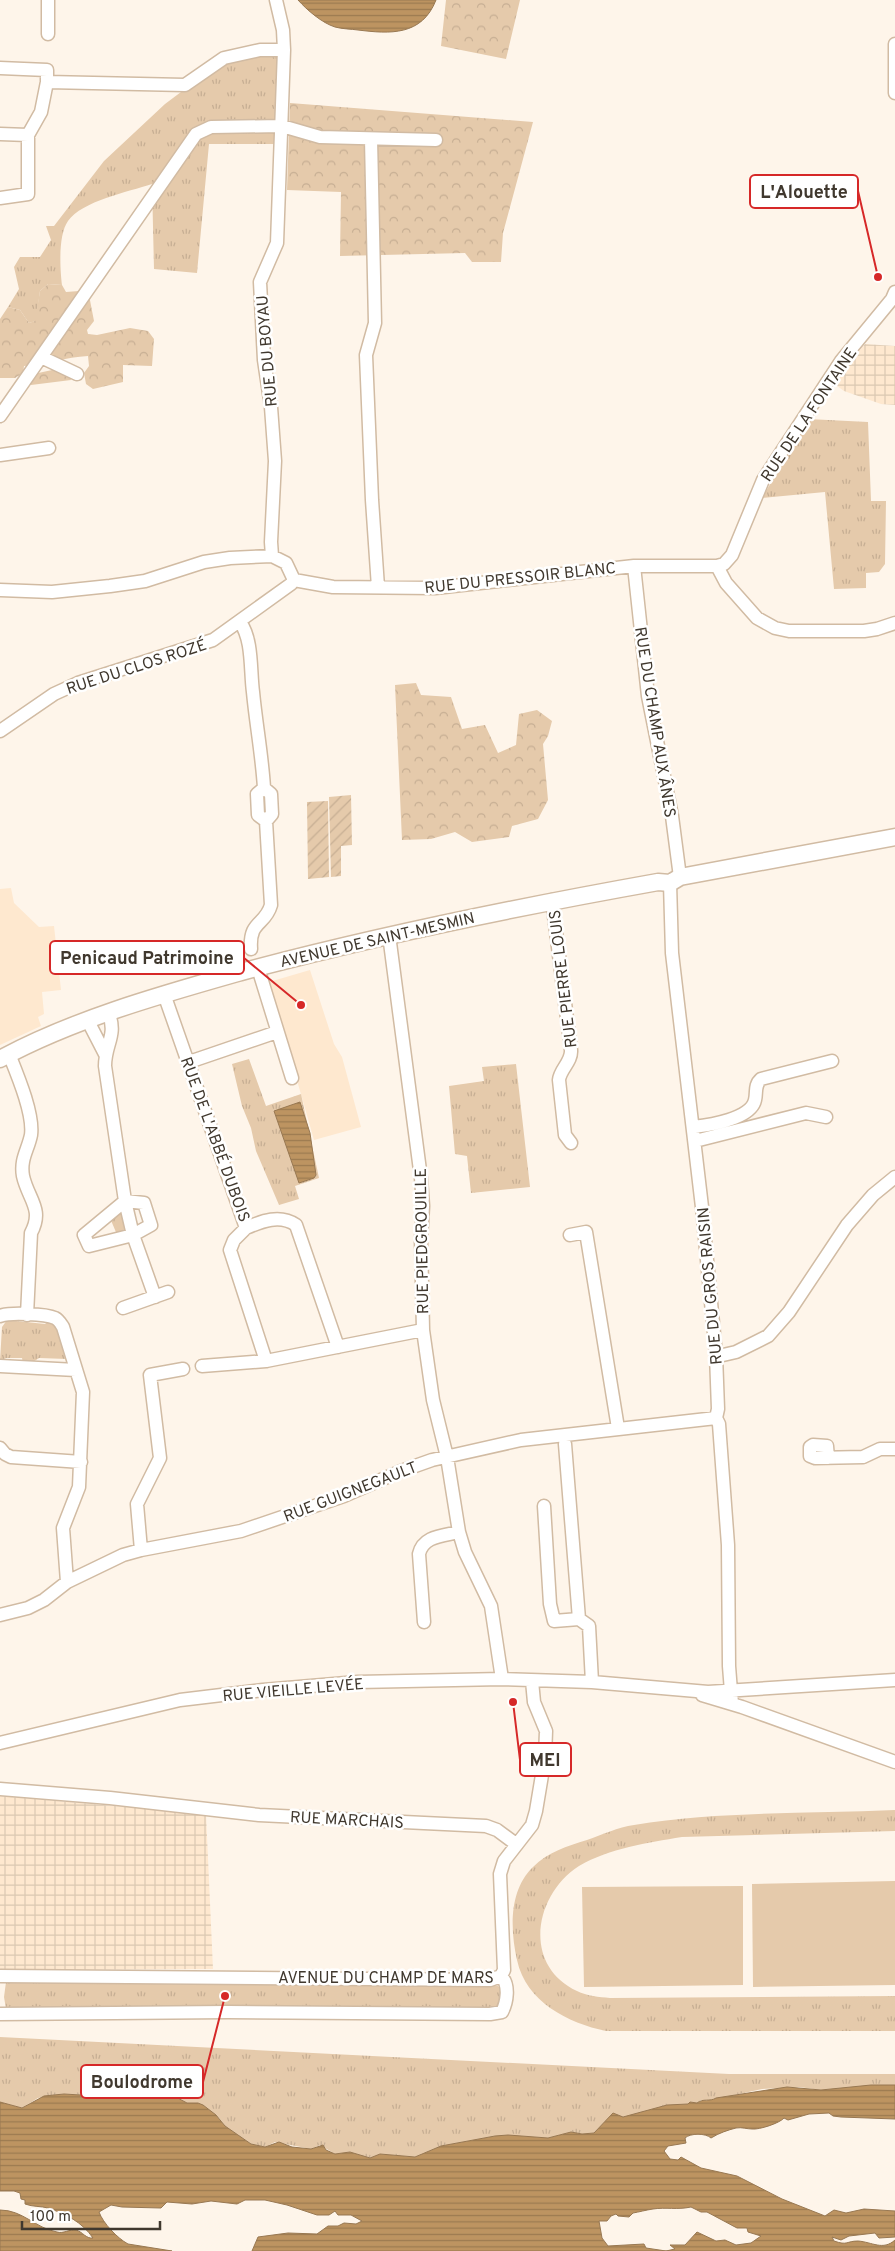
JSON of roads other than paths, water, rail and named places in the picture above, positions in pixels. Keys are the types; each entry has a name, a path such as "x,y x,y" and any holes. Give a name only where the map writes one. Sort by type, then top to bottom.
{"main road":[{"name":"AVENUE DE SAINT-MESMIN","path":"4,1057 35,1040 164,994 389,935 552,900 675,880 736,866 895,836"}],"street":[{"path":"48,0 48,34"},
{"name":"RUE DU BOYAU","path":"272,556 271,542 276,461 264,360 260,282 277,243 284,50 276,0"},
{"path":"895,44 895,92"},
{"path":"0,68 47,76 185,85 224,58 260,50 284,50"},
{"path":"0,198 28,194 28,135 41,112 47,76"},
{"path":"0,416 196,134 211,127 282,126 320,137 436,140"},
{"path":"0,134 28,135"},
{"path":"371,139 374,323 366,355 378,587"},
{"name":"RUE DE LA FONTAINE","path":"717,566 724,564 732,555 763,480 841,361 892,299 895,292"},
{"path":"42,357 77,374"},
{"path":"0,454 49,448"},
{"path":"0,590 52,592 110,586 145,581 204,562 230,558 272,556 286,563 294,580"},
{"name":"RUE DU PRESSOIR BLANC","path":"294,580 333,587 435,588 634,566 717,566"},
{"name":"RUE DU CHAMP AUX ÂNES","path":"634,566 648,696 672,816 675,880"},
{"path":"717,566 726,583 757,618 775,628 789,632 864,631 895,623"},
{"name":"RUE DU CLOS ROZÉ","path":"0,731 54,694 78,684 208,643 240,622 294,580"},
{"path":"240,622 247,636 262,755 264,788 271,794 272,814 266,821 271,905 267,914 252,931 251,950"},
{"name":"RUE DU GROS RAISIN","path":"675,880 672,953 695,1141 716,1355 718,1409 716,1418 719,1424 728,1545 732,1704"},
{"name":"RUE PIERRE LOUIS","path":"552,900 571,1050 570,1059 559,1080 565,1134 571,1143"},
{"name":"RUE PIEDGROUILLE","path":"389,935 421,1178 423,1206 421,1240 422,1330 434,1400 447,1456 459,1532 465,1552 491,1606 502,1678"},
{"path":"258,968 292,1078"},
{"name":"RUE DE L'ABBÉ DUBOIS","path":"164,994 246,1228 274,1219 287,1220 296,1225 338,1347"},
{"path":"109,1014 114,1028 105,1054 105,1066 125,1201 133,1235 155,1297"},
{"path":"88,1021 105,1054"},
{"path":"189,1062 277,1032"},
{"path":"4,1057 30,1119 31,1136 22,1163 23,1176 37,1214 37,1222 31,1233 28,1315"},
{"path":"693,1127 745,1114 754,1105 756,1087 761,1079 832,1061"},
{"path":"695,1141 806,1113 826,1117"},
{"path":"716,1355 736,1352 768,1336 789,1312 847,1225 873,1195 895,1177"},
{"path":"125,1201 144,1203 150,1225 133,1235 89,1246 84,1235 125,1201"},
{"path":"246,1228 234,1240 230,1250 266,1360"},
{"path":"570,1235 586,1232 618,1428"},
{"path":"123,1308 168,1292"},
{"path":"0,1316 28,1315 55,1318 61,1324 83,1392 79,1487 62,1528 67,1582"},
{"path":"202,1366 266,1360 422,1330"},
{"path":"0,1366 76,1370"},
{"path":"141,1550 137,1504 160,1458 146,1382 150,1375 183,1369"},
{"name":"RUE GUIGNEGAULT","path":"0,1615 28,1608 44,1600 67,1582 105,1563 141,1550 241,1531 344,1496 401,1471 447,1456 521,1440 716,1418"},
{"path":"566,1444 579,1619"},
{"path":"0,1448 11,1458 80,1462"},
{"path":"828,1458 863,1457 880,1450 895,1449"},
{"path":"544,1506 552,1618 554,1620 579,1619 589,1626 592,1682"},
{"path":"424,1622 420,1547 425,1540 459,1532"},
{"name":"RUE VIEILLE LEVÉE","path":"0,1742 180,1700 263,1690 358,1682 502,1678 592,1682 688,1691 895,1680"},
{"path":"501,1976 504,1970 500,1874 504,1861 534,1819 545,1757 546,1731 534,1702 532,1680"},
{"path":"688,1691 732,1704 895,1762"},
{"name":"RUE MARCHAIS","path":"0,1789 110,1798 259,1814 486,1826 497,1830 516,1844"},
{"name":"AVENUE DU CHAMP DE MARS","path":"1,1977 490,1980 501,1976 507,1988 506,2004 502,2012 490,2014 1,2012"}],"place":[{"name":"L'Alouette","path":"878,277"},
{"name":"Penicaud Patrimoine","path":"301,1005"},
{"name":"MEI","path":"513,1702"},
{"name":"Boulodrome","path":"225,1996"}]}
